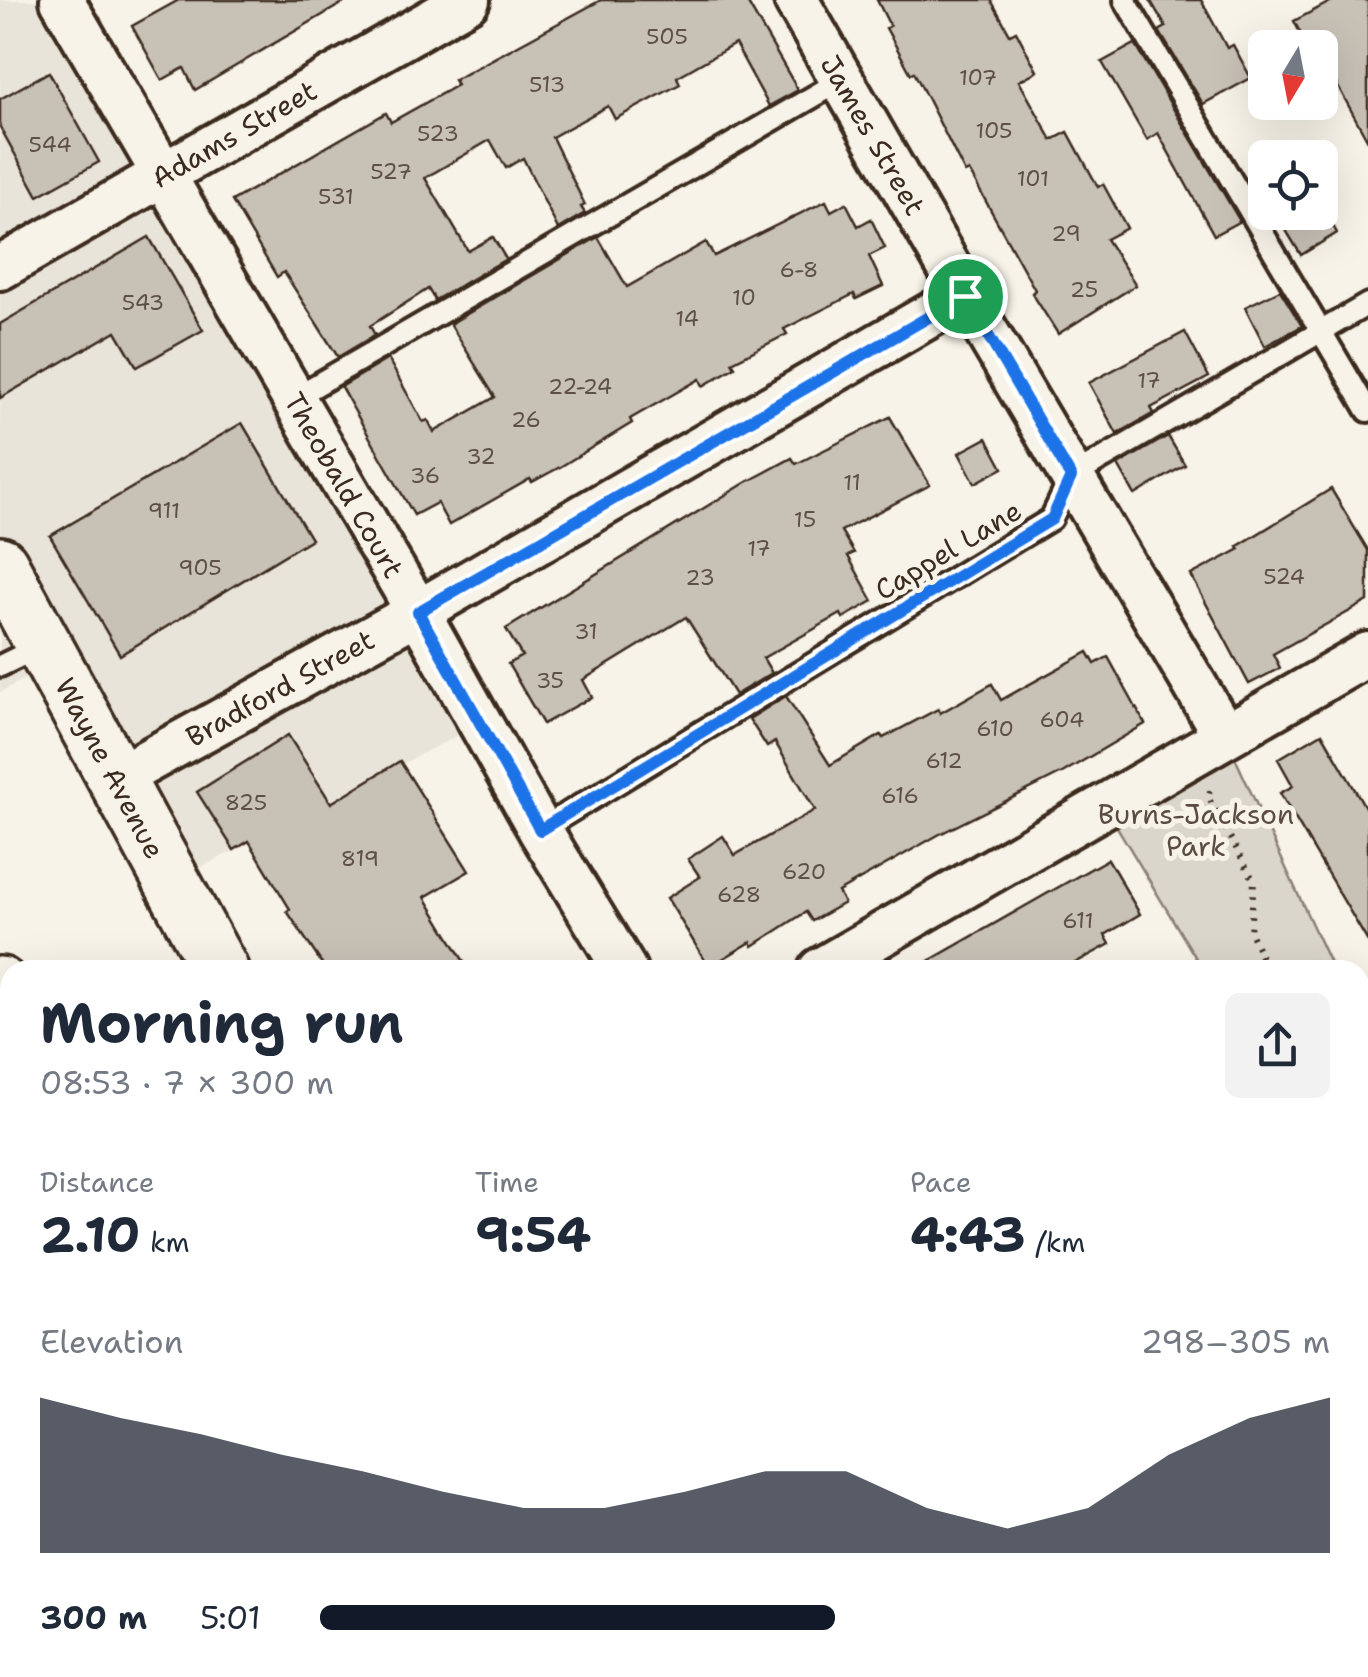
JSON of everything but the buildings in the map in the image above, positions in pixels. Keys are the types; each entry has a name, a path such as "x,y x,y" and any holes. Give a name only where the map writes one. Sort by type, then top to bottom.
{"main road":[{"name":"Wayne Avenue","path":"0,565 22,655 115,779 215,960"}],"street":[{"name":"Theobald Court","path":"62,0 418,612 540,830 619,960"},
{"name":"Adams Street","path":"0,268 468,0"},
{"name":"James Street","path":"796,0 1224,736"},
{"name":"Bradford Street","path":"115,779 418,612 965,296"},
{"path":"837,960 1368,654"}],"lane":[{"path":"1125,0 1368,411"},
{"path":"294,398 842,80"},
{"path":"1071,477 1368,304"},
{"name":"Cappel Lane","path":"540,830 1052,519 1071,477"}],"path":[{"path":"1224,736 1208,797 1254,882 1250,932 1263,960"}],"shaded area":[{"path":"0,0 40,0 472,728 188,874 71,655 0,692"}],"green space":[{"name":"Burns-Jackson Park","path":"1225,736 1328,960 1197,960 1105,807"}],"route":[{"path":"965,296 1071,477 1052,519 540,830 418,612 965,296"}]}
